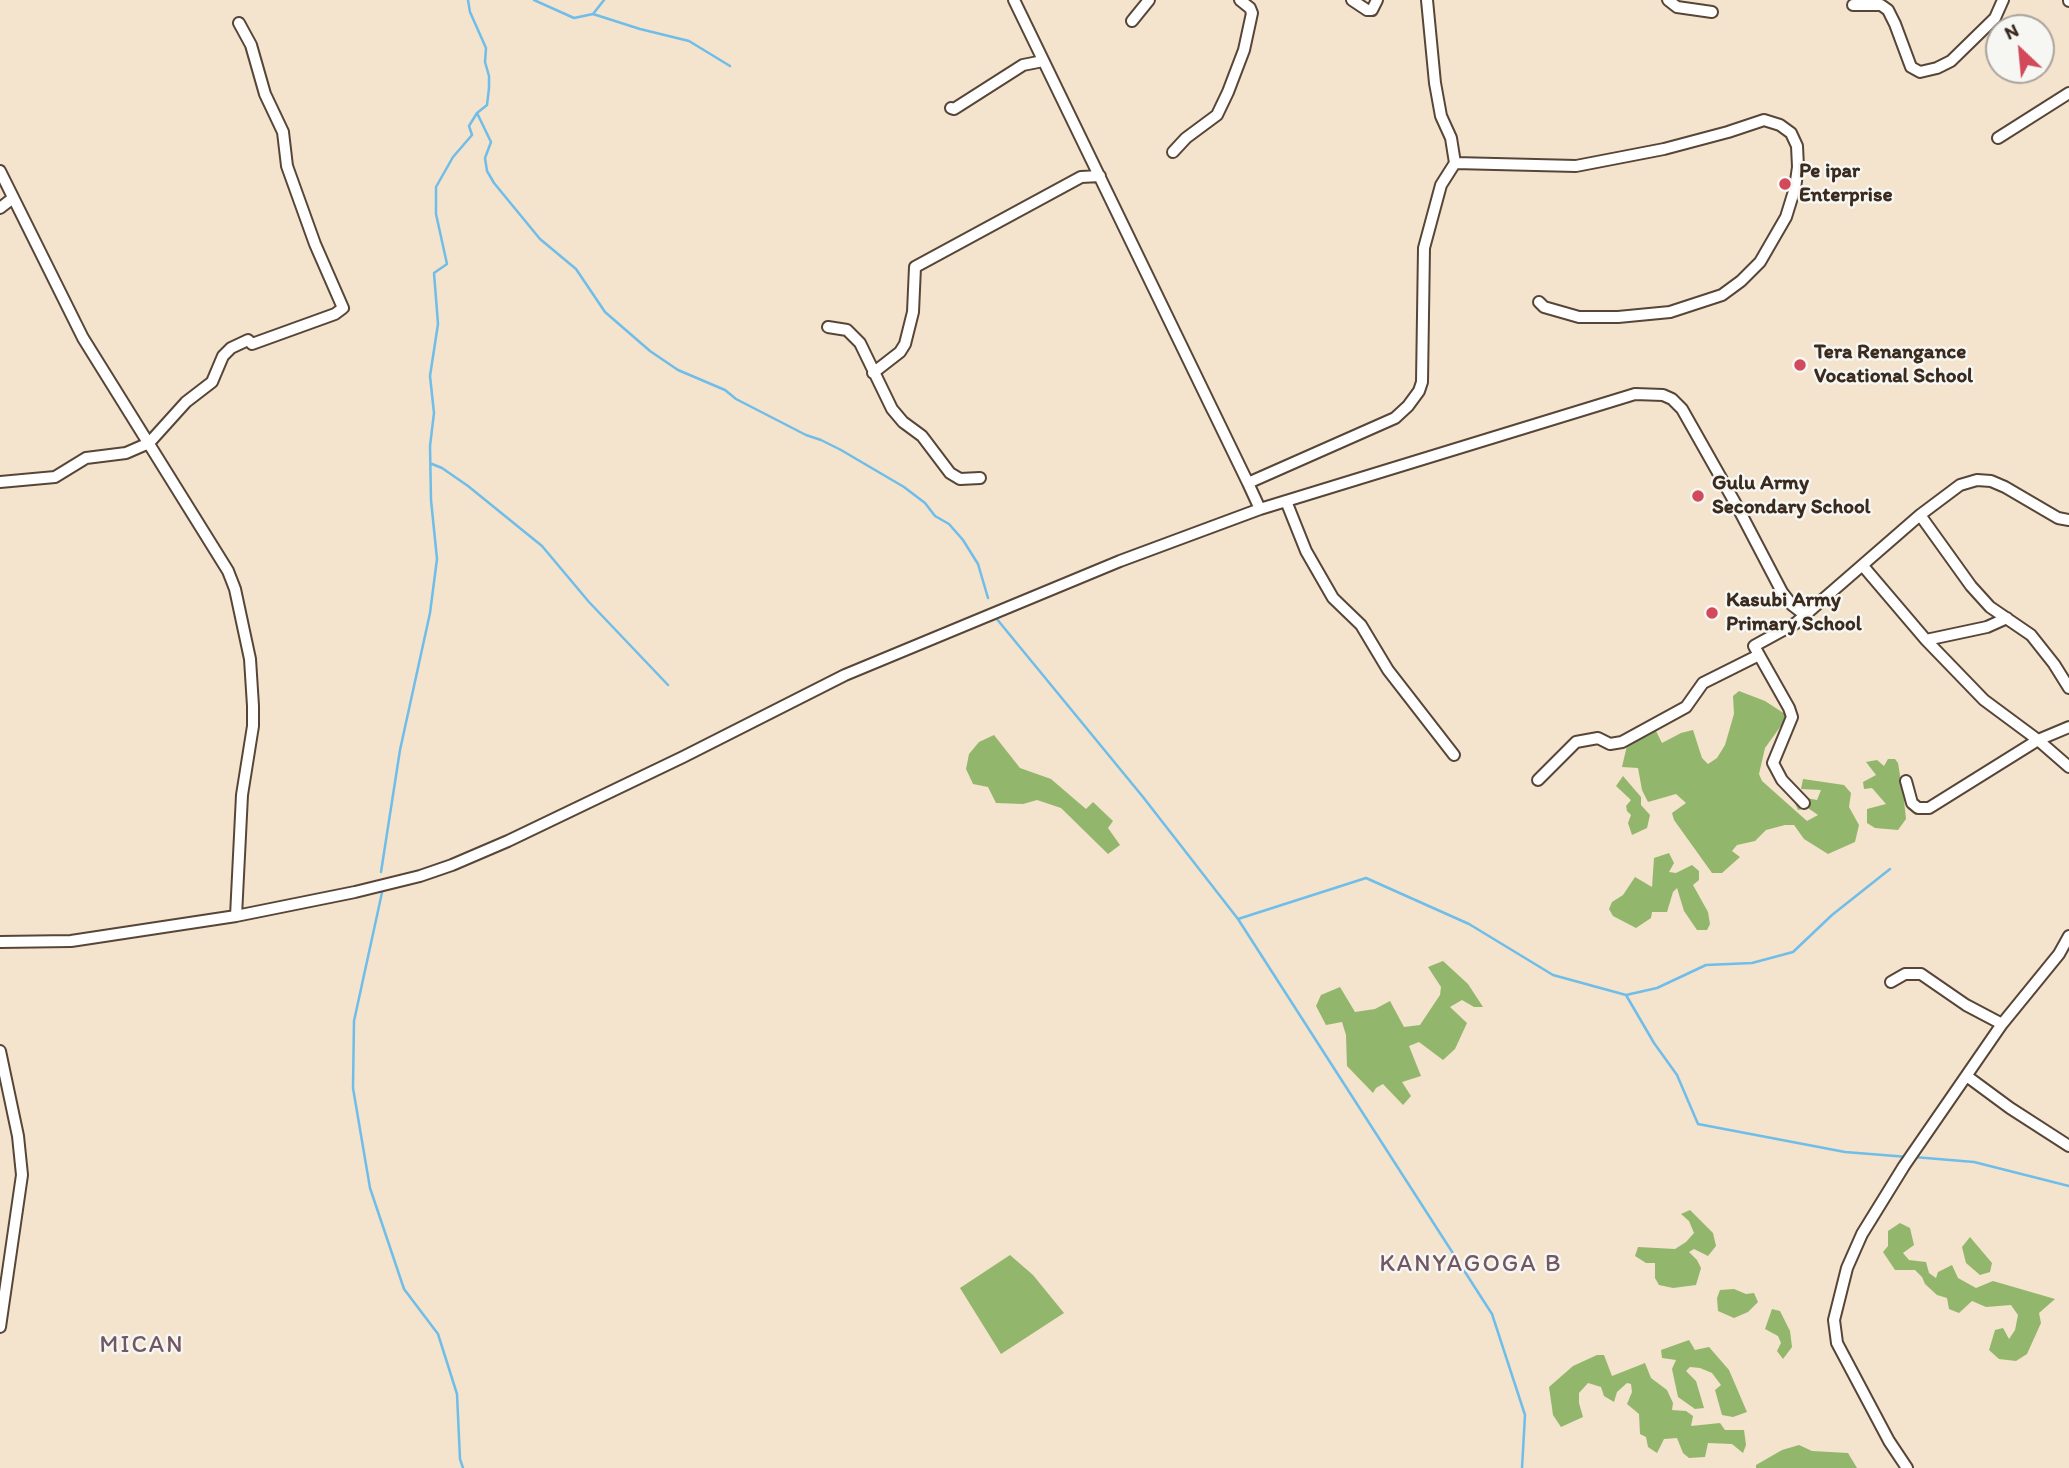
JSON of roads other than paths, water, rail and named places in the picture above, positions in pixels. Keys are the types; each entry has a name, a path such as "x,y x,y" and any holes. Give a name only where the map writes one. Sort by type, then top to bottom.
{"street":[{"path":"1014,0 1260,509"},
{"path":"1132,21 1149,0"},
{"path":"1173,152 1186,138 1217,115 1223,106 1244,50 1252,13 1240,0"},
{"path":"1352,0 1367,10 1372,10 1377,0"},
{"path":"1248,483 1395,418 1417,396 1422,382 1424,248 1441,185 1455,163 1451,138 1441,116 1427,0"},
{"path":"1668,0 1677,7 1712,12"},
{"path":"1853,5 1881,5 1888,10 1911,67 1920,72 1951,61 1994,18 2006,1"},
{"path":"0,482 55,477 86,458 125,453 149,443 186,402 212,382 223,356 231,348 248,340 252,344 335,314 343,307 315,244 287,166 284,132 265,94 251,45 239,23"},
{"path":"951,108 1023,65 1043,61"},
{"path":"1998,138 2069,93"},
{"path":"1455,163 1576,166 1664,149 1764,120 1780,125 1791,133 1797,146 1798,167 1786,217 1760,262 1722,295 1670,312 1618,317 1578,317 1544,307 1539,302"},
{"path":"0,171 83,338 228,571 235,589 248,647 253,689 253,726 242,795 236,916"},
{"path":"873,373 900,352 905,344 913,312 915,267 1081,177 1100,176"},
{"path":"0,208 13,198"},
{"path":"828,327 846,330 860,343 896,414 922,436 950,473 960,479 980,478"},
{"path":"0,942 71,941 236,916 355,892 452,865 683,757 845,675 1131,557 1260,509 1343,486 1635,394 1663,395 1672,399 1682,409 1782,592 1805,615"},
{"path":"1804,803 1782,780 1773,763 1792,717 1754,646 1796,623 1920,515 1960,485 1977,480 1991,481 2058,518 2069,520"},
{"path":"1286,501 1306,551 1333,598 1361,625 1388,670 1454,755"},
{"path":"1920,515 1971,586 1990,607 2031,635 2069,688"},
{"path":"1863,566 1926,640 1984,700 2069,767"},
{"path":"1926,640 1987,627 2007,618"},
{"path":"1538,780 1576,742 1598,738 1610,744 1622,742 1686,707 1703,683 1759,655"},
{"path":"1906,781 1912,803 1918,808 1929,808 2038,740 2069,727"},
{"path":"1907,1468 1889,1441 1837,1343 1834,1320 1847,1268 1862,1234 1904,1166 2003,1024 2059,954 2069,936"},
{"path":"2059,954 2069,961"},
{"path":"1891,982 1905,974 1921,974 1966,1005 2003,1024"},
{"path":"0,1051 18,1136 22,1175 0,1327"},
{"path":"1968,1077 2069,1146"}],"waterway":[{"path":"381,872 400,750 430,613 437,559 431,500 430,446 434,413 430,376 438,324 434,273 447,264 436,214 436,187 453,157 472,135 469,126 477,113 487,105 489,88 486,48 470,12 468,0"},
{"path":"534,0 574,18 593,14 604,0"},
{"path":"593,14 689,41 730,66"},
{"path":"477,113 491,142 485,158 487,171 494,183 540,239 576,269 605,312 650,351 678,370 725,390 736,399 841,450 904,487 925,503 935,516 949,524 963,540 978,564 988,598"},
{"path":"432,464 468,486 542,546 589,602 668,685"},
{"path":"996,618 1143,797 1238,919 1492,1314 1525,1415 1522,1468"},
{"path":"1238,919 1366,878 1469,924 1553,975 1626,995 1657,988 1706,965 1752,963 1793,952 1832,915 1890,869"},
{"path":"383,888 354,1021 353,1088 370,1188 404,1289 438,1334 457,1394 460,1459 463,1468"},
{"path":"1626,995 1654,1043 1677,1075 1698,1124 1845,1152 1908,1157"},
{"path":"1914,1157 1974,1162 2069,1186"}],"place":[{"name":"Pe ipar Enterprise","path":"1785,184"},
{"name":"Tera Renangance Vocational School","path":"1800,365"},
{"name":"Gulu Army Secondary School","path":"1698,496"},
{"name":"Kasubi Army Primary School","path":"1712,613"}],"district":[{"name":"KANYAGOGA B","path":"1471,1265"},
{"name":"MICAN","path":"142,1346"}]}
